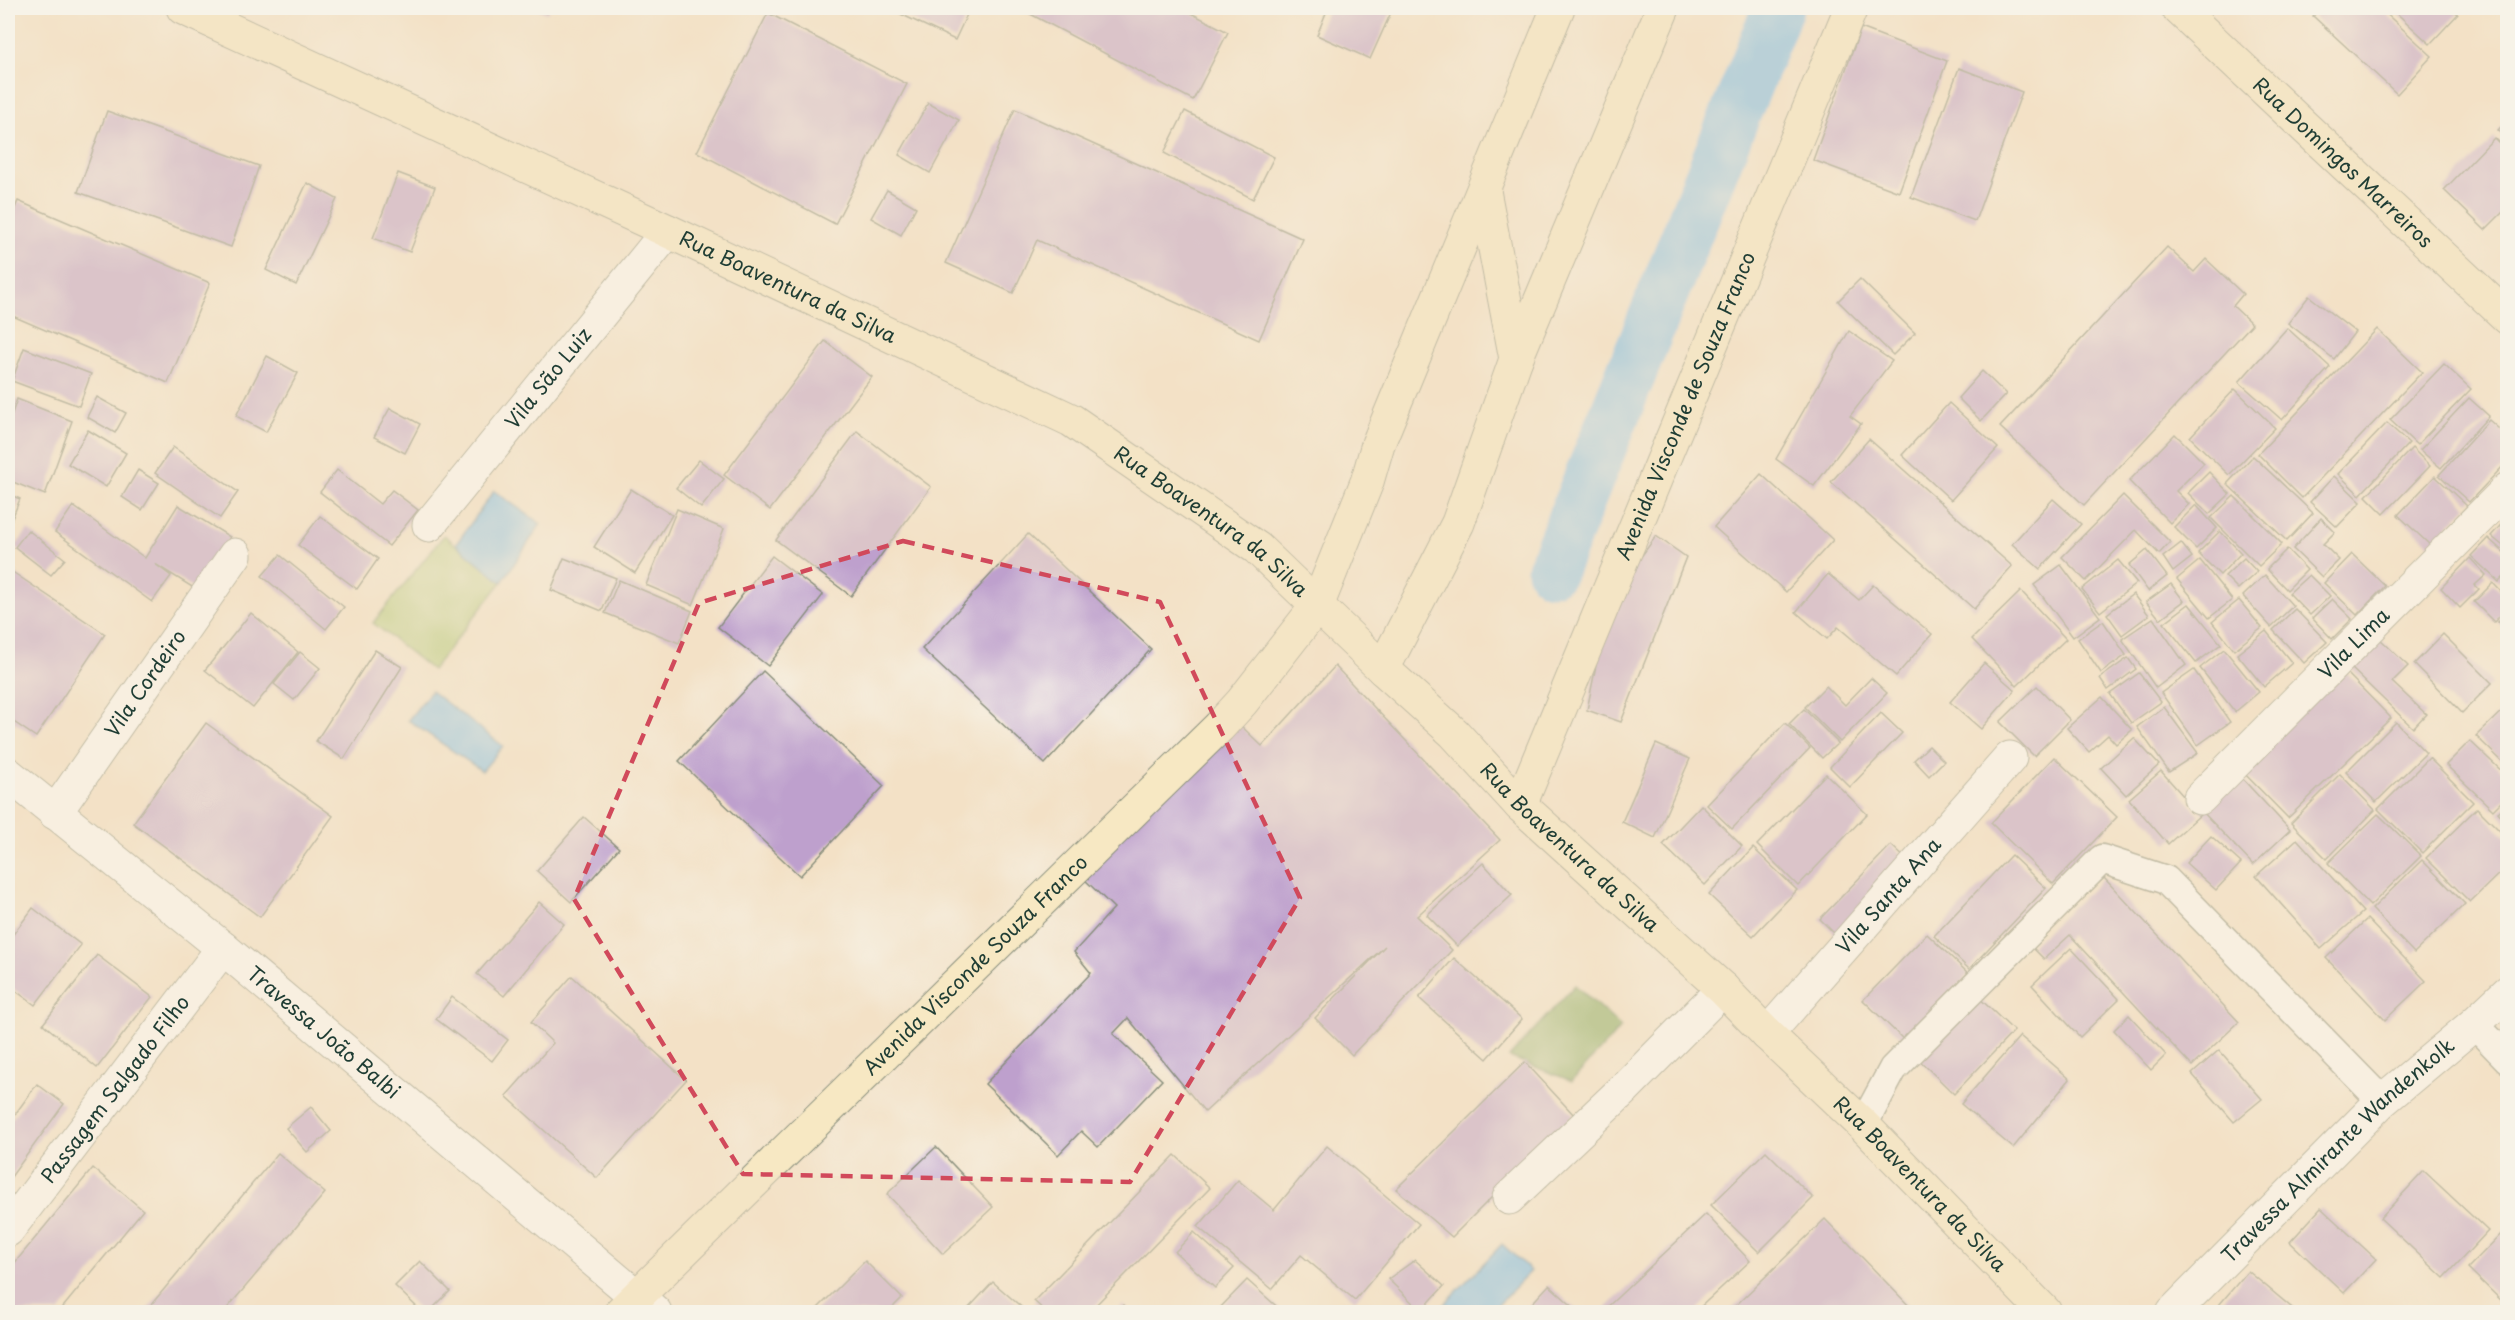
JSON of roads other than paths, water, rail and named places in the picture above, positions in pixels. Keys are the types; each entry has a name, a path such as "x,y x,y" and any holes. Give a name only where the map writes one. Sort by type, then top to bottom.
{"main road":[{"name":"Rua Boaventura da Silva","path":"183,8 668,231 1071,420 1257,548 1383,669 1454,733 1520,805 1723,989 1863,1125 2045,1312"},
{"path":"1317,606 1367,482 1378,444 1558,8"},
{"path":"1383,669 1458,523 1516,359 1662,8"},
{"name":"Avenida Visconde de Souza Franco","path":"1520,805 1851,8"},
{"name":"Rua Domingos Marreiros","path":"2178,8 2508,318"},
{"path":"1484,191 1516,359"},
{"name":"Avenida Visconde Souza Franco","path":"638,1307 1219,728 1317,606"}],"street":[{"name":"Vila São Luiz","path":"429,525 668,231"},
{"name":"Vila Lima","path":"2200,798 2508,489"},
{"name":"Vila Cordeiro","path":"55,813 235,555"},
{"name":"Vila Santa Ana","path":"1767,1034 2010,758"},
{"name":"Travessa João Balbi","path":"8,774 223,948 638,1307"},
{"name":"Passagem Salgado Filho","path":"8,1230 223,948"},
{"path":"1509,1198 1723,989"},
{"name":"Travessa Almirante Wandenkolk","path":"2173,1312 2382,1101 2474,1024 2508,992"}],"lane":[{"path":"1863,1125 1893,1069 2102,859 2166,880 2382,1101"},
{"path":"2474,1024 2508,1059"}],"water":[{"path":"494,491 541,524 502,582 456,544"},
{"path":"431,691 503,746 482,771 408,720"},
{"path":"1502,1244 1531,1271 1491,1312 1437,1312"}],"waterway":[{"path":"1552,570 1778,8"}]}
